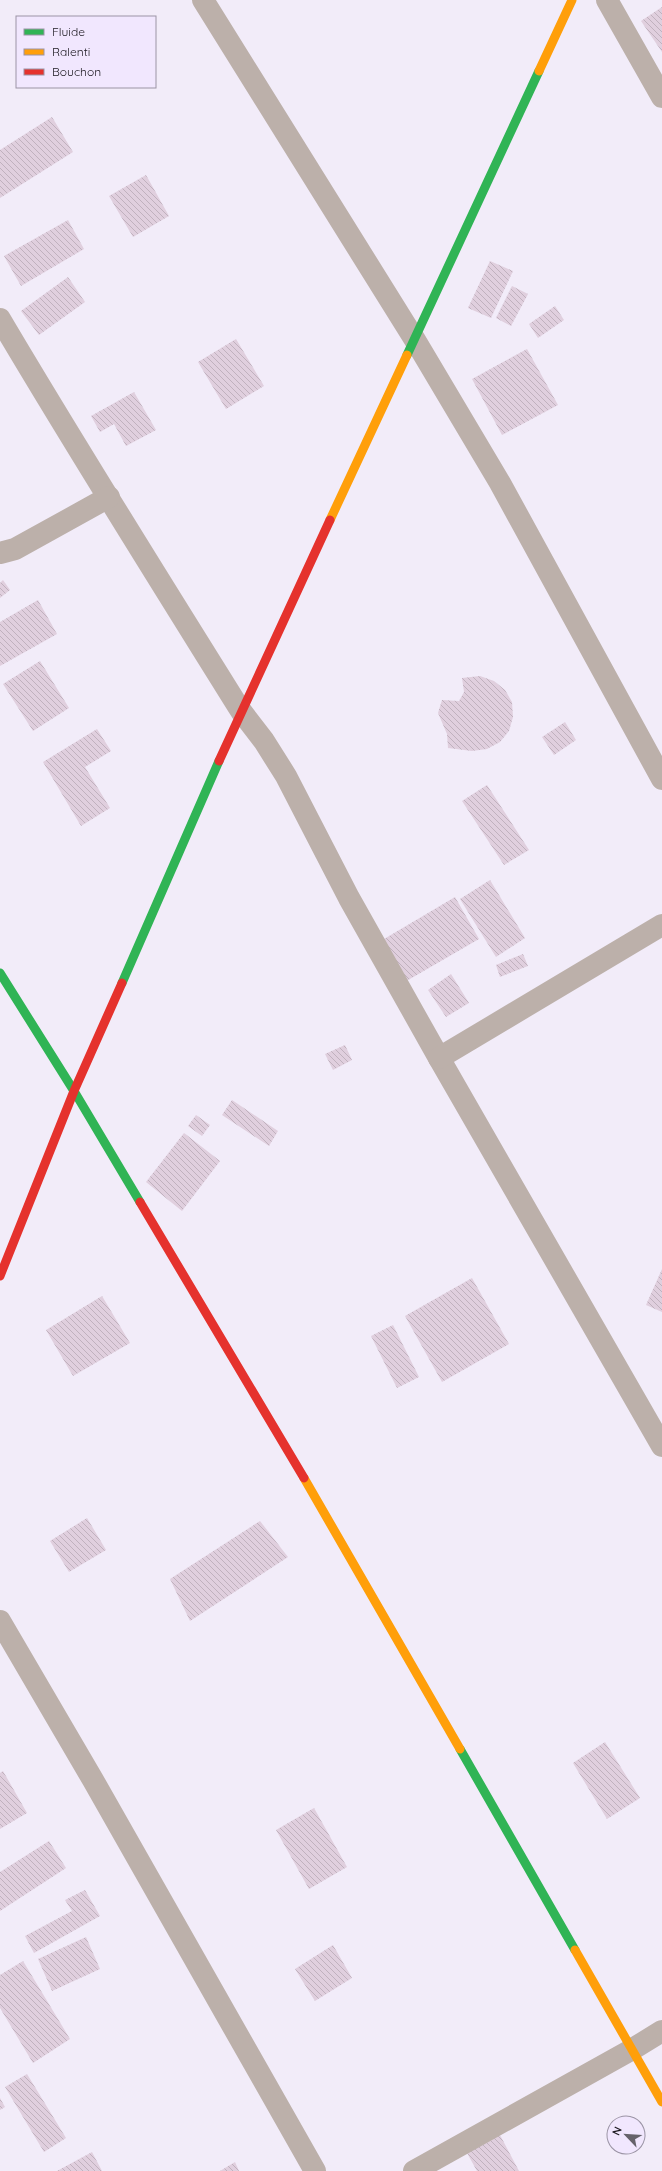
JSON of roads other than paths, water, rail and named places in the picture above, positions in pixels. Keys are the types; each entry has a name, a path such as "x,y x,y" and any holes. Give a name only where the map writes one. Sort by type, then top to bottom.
{"street":[{"path":"203,0 415,340 500,483 662,779"},
{"path":"0,1276 74,1091 241,712 572,0"},
{"path":"607,0 662,97"},
{"path":"0,319 80,453 109,497 241,712 264,742 286,776 349,898 439,1058 662,1446"},
{"path":"0,553 15,549 109,497"},
{"path":"439,1058 662,925"},
{"path":"0,973 74,1091 347,1551 662,2102"},
{"path":"0,1621 97,1786 315,2171"},
{"path":"414,2171 631,2050 662,2031"}]}
